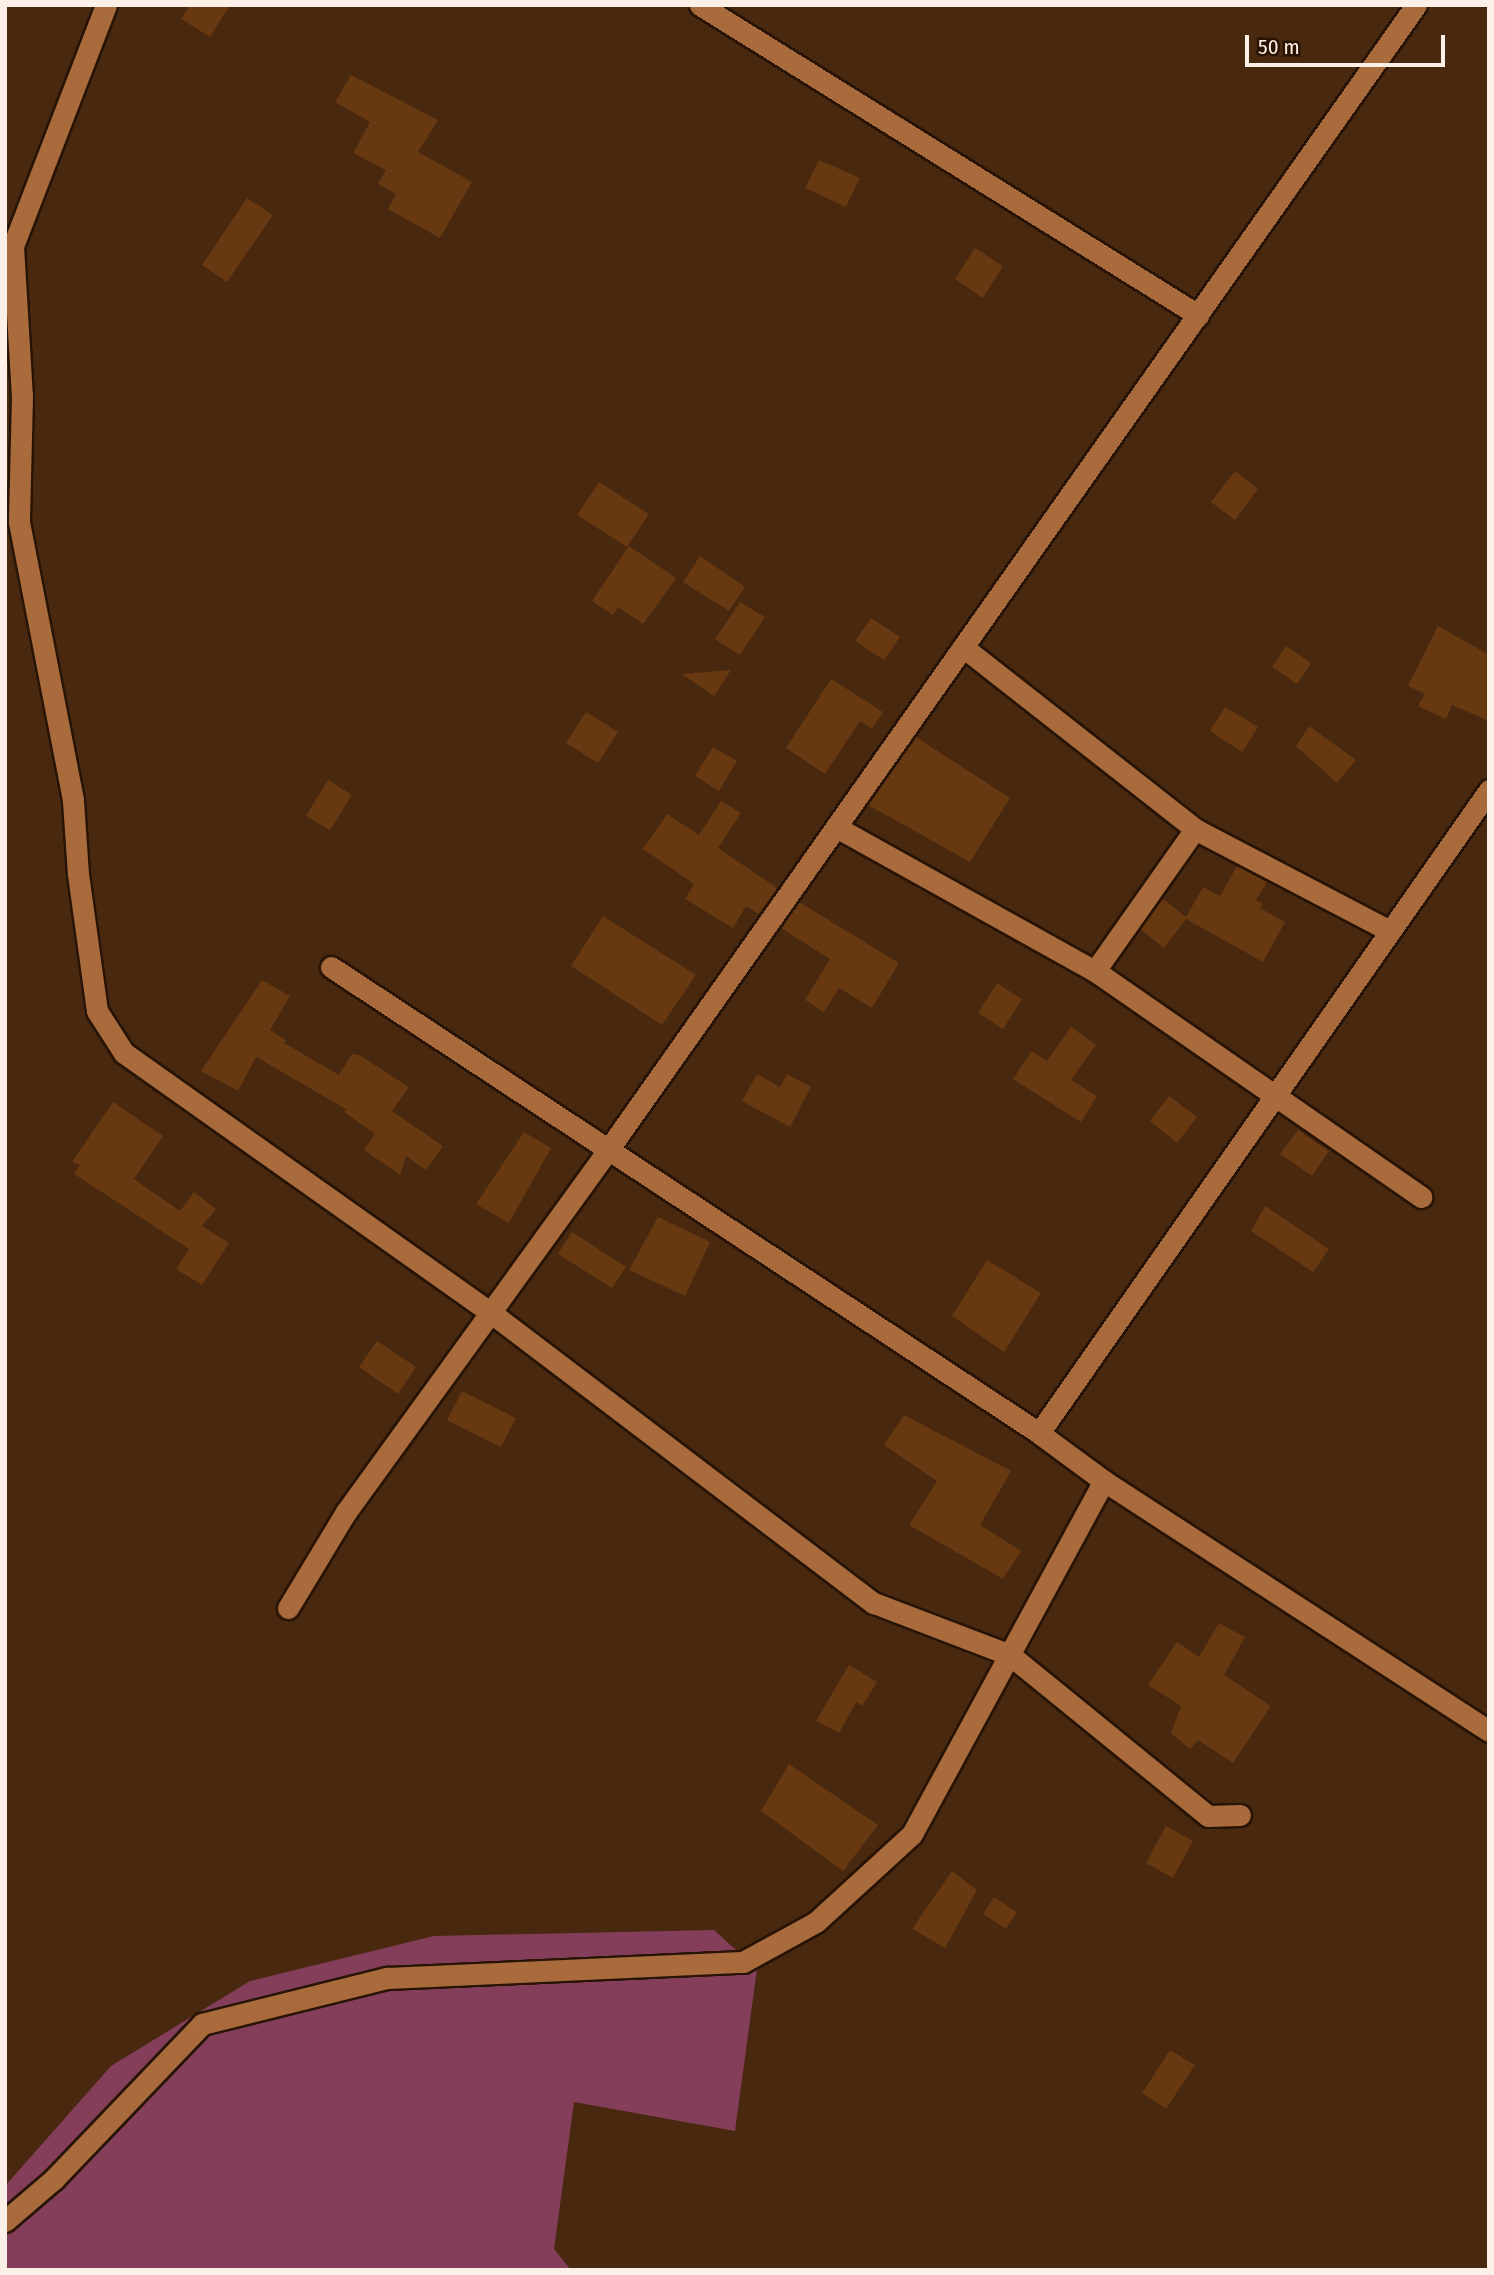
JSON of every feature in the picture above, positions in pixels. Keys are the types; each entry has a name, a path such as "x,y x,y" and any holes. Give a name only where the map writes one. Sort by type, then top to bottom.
{"street":[{"path":"106,5 13,246 22,396 19,522 73,801 78,874 97,1011 124,1053 490,1313 874,1603 1010,1655 1208,1816 1240,1815"},
{"path":"700,5 1198,315"},
{"path":"288,1608 346,1512 608,1150 1416,5"},
{"path":"963,647 1195,829 1390,931"},
{"path":"1039,1433 1489,790"},
{"path":"836,827 1095,971 1421,1197"},
{"path":"1095,971 1195,829"},
{"path":"331,967 1039,1433 1104,1481 1489,1731"},
{"path":"5,2221 54,2179 202,2024 387,1978 743,1962 817,1922 912,1834 1104,1481"}],"shaded area":[{"path":"714,1930 757,1969 735,2131 574,2102 554,2249 571,2270 5,2270 5,2186 111,2066 250,1981 434,1936"}],"building":[{"path":"190,5 230,5 210,37 181,19"},
{"path":"351,75 438,120 418,152 472,182 440,238 388,209 396,194 378,184 386,170 353,153 370,122 335,102"},
{"path":"819,160 860,178 846,207 805,188"},
{"path":"247,198 273,215 227,282 202,265"},
{"path":"975,248 1003,266 983,298 955,279"},
{"path":"1235,471 1258,489 1235,520 1211,502"},
{"path":"599,482 649,514 627,547 577,515"},
{"path":"629,546 676,578 643,624 618,607 613,615 592,601"},
{"path":"700,556 745,587 729,611 683,582"},
{"path":"740,602 765,617 740,655 715,639"},
{"path":"871,618 900,637 884,660 855,641"},
{"path":"1438,626 1489,655 1489,721 1452,705 1446,719 1418,706 1425,694 1408,686"},
{"path":"1286,646 1311,663 1297,684 1272,667"},
{"path":"731,670 714,696 682,674"},
{"path":"831,679 883,712 872,729 860,721 825,774 786,748"},
{"path":"1225,707 1258,727 1242,752 1210,731"},
{"path":"586,712 618,732 598,763 566,743"},
{"path":"1309,726 1356,760 1337,783 1296,746"},
{"path":"916,737 1010,798 970,862 868,805"},
{"path":"713,747 737,761 719,791 695,776"},
{"path":"328,780 352,795 330,830 306,816"},
{"path":"721,801 741,813 718,848 777,888 759,914 746,906 733,928 685,899 694,884 643,849 667,814 699,835"},
{"path":"1237,866 1267,882 1256,900 1263,904 1260,908 1285,922 1263,962 1186,919 1164,948 1140,929 1163,899 1186,917 1203,887 1220,896"},
{"path":"799,902 899,963 872,1008 839,988 824,1012 805,1000 830,959 781,928"},
{"path":"603,916 696,975 662,1025 571,966"},
{"path":"262,980 290,996 270,1030 286,1040 284,1043 339,1075 352,1054 359,1055 409,1087 392,1111 443,1146 426,1170 406,1156 400,1175 364,1150 375,1134 344,1112 346,1109 256,1057 238,1091 201,1071"},
{"path":"997,983 1022,999 1003,1029 978,1013"},
{"path":"1071,1027 1096,1045 1071,1080 1097,1096 1081,1122 1013,1079 1032,1051 1047,1061"},
{"path":"757,1074 780,1087 787,1074 811,1087 790,1127 742,1101"},
{"path":"1169,1096 1197,1117 1177,1143 1150,1121"},
{"path":"113,1102 163,1136 134,1179 180,1211 194,1192 216,1209 202,1226 229,1243 202,1285 176,1269 189,1249 74,1174 80,1165 72,1162"},
{"path":"1298,1130 1329,1151 1312,1176 1280,1154"},
{"path":"524,1132 551,1148 509,1223 476,1204"},
{"path":"1265,1206 1329,1249 1313,1272 1251,1231"},
{"path":"658,1217 710,1242 685,1296 629,1270"},
{"path":"572,1232 626,1267 612,1288 558,1254"},
{"path":"987,1260 1041,1293 1004,1352 952,1316"},
{"path":"377,1341 416,1367 398,1394 359,1367"},
{"path":"462,1391 516,1418 501,1447 447,1420"},
{"path":"904,1415 1011,1471 980,1525 1021,1551 1003,1579 909,1525 937,1481 884,1445"},
{"path":"1219,1623 1245,1637 1224,1675 1271,1706 1233,1763 1198,1740 1190,1749 1171,1733 1181,1706 1148,1685 1177,1642 1199,1657"},
{"path":"849,1665 877,1682 862,1706 856,1702 839,1733 816,1721"},
{"path":"789,1764 878,1825 843,1871 761,1811"},
{"path":"1166,1826 1193,1841 1173,1878 1146,1863"},
{"path":"952,1871 977,1890 945,1948 912,1929"},
{"path":"994,1897 1017,1912 1006,1929 983,1914"},
{"path":"1170,2050 1195,2065 1166,2109 1142,2093"}]}
